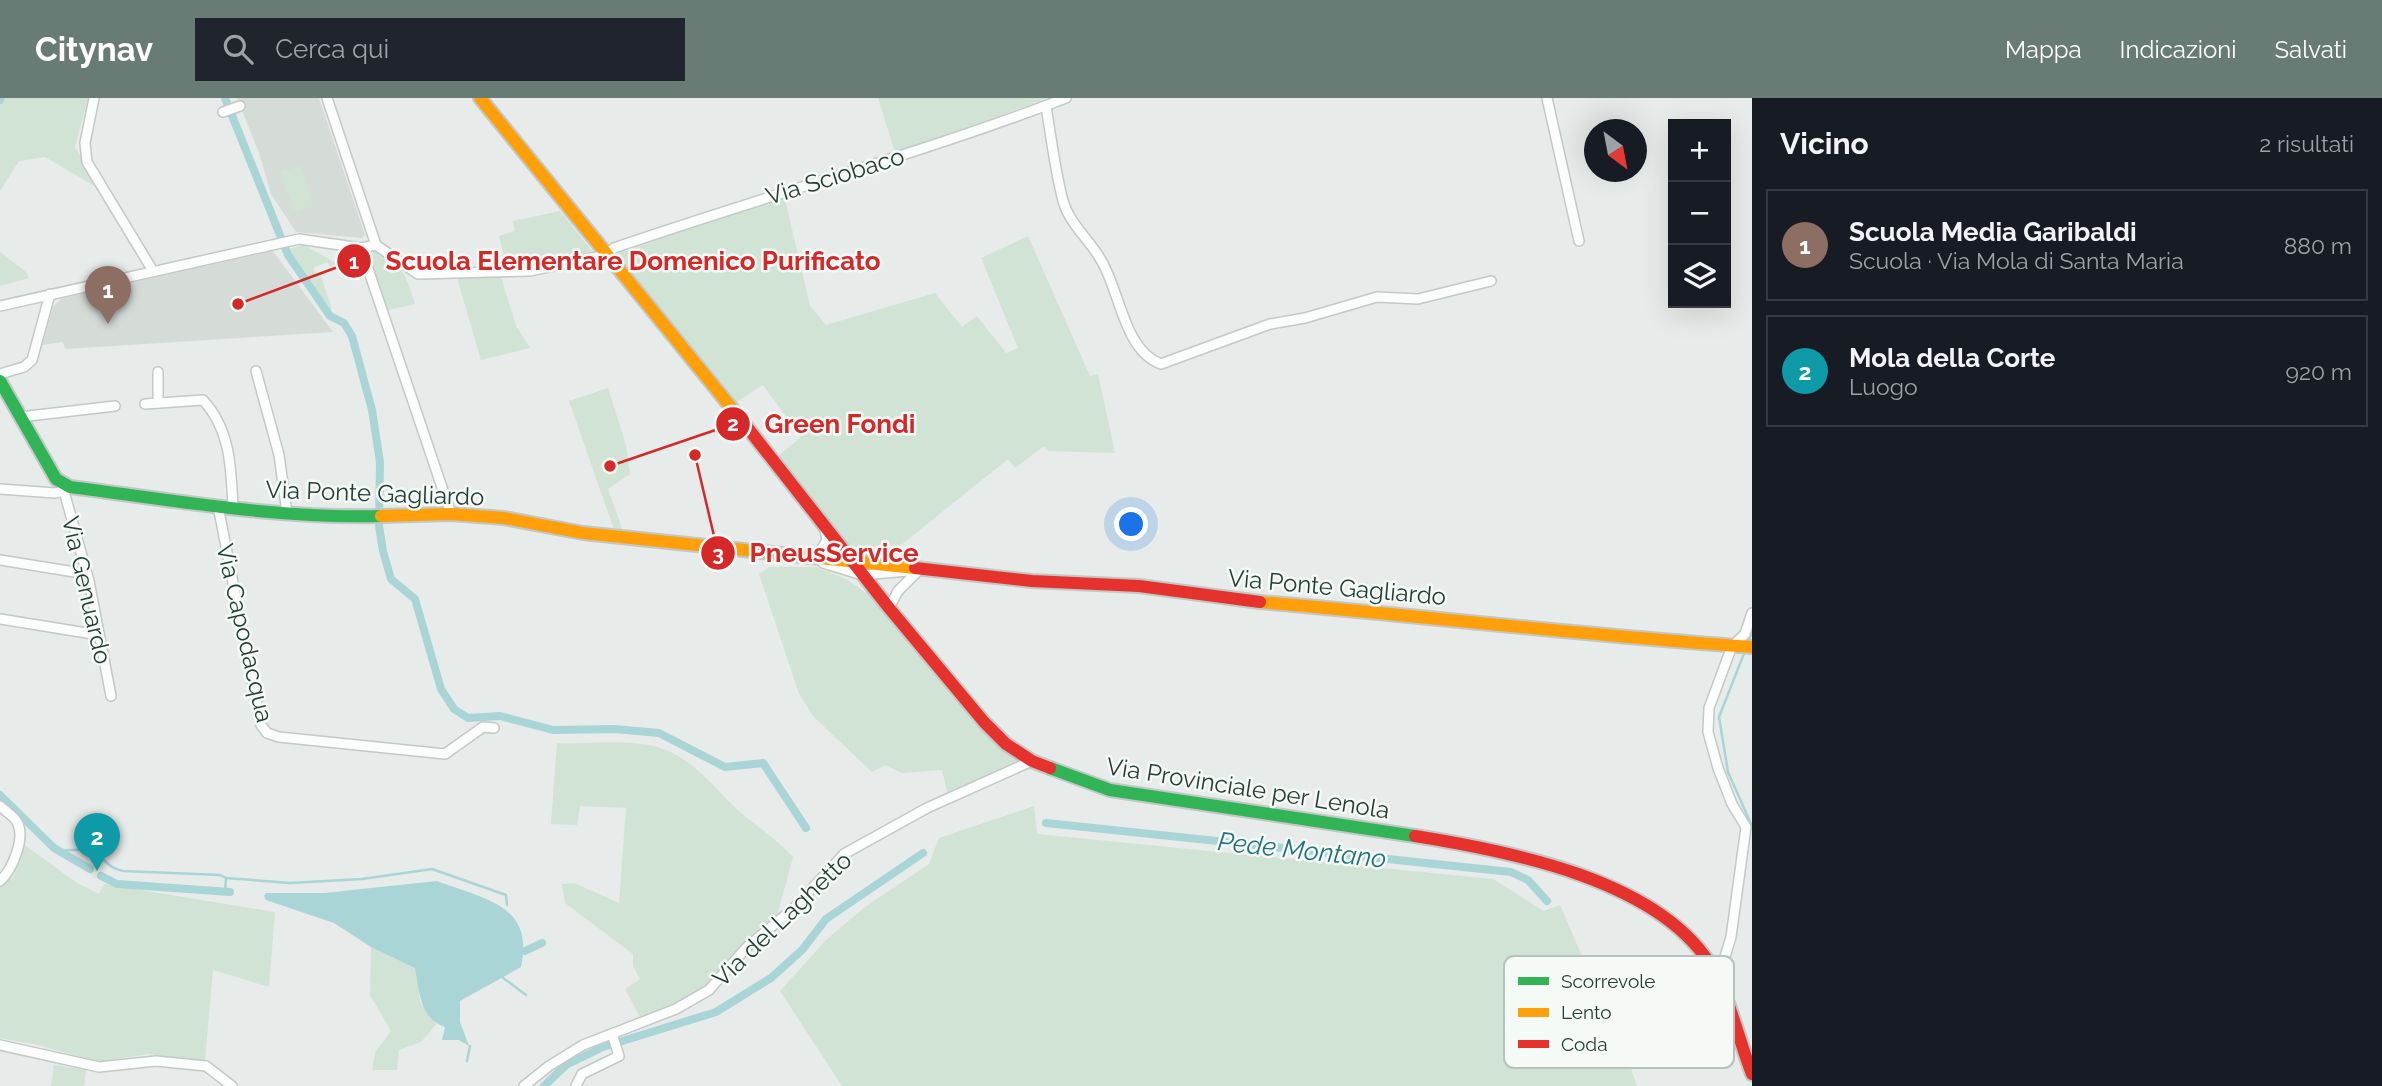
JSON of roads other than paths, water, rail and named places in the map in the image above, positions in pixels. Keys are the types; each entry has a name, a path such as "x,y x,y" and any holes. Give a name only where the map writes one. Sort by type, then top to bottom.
{"street":[{"path":"94,98 85,143 87,162 153,271"},
{"path":"0,306 299,239 361,248 376,245 327,98"},
{"name":"Via Provinciale per Lenola","path":"480,98 862,575 984,722 1006,744 1032,761 1110,790 1472,845 1582,876 1621,891 1679,929 1701,956"},
{"name":"Via Sciobaco","path":"376,245 418,274 530,271 606,255 614,248 725,210 894,159 1066,98"},
{"path":"1547,98 1579,240"},
{"path":"223,112 240,106"},
{"path":"1046,106 1064,204 1077,230 1100,257 1115,286 1138,347 1150,360 1161,364 1270,324 1305,318 1377,297 1418,299 1492,281"},
{"path":"361,248 450,514"},
{"path":"0,374 24,367 32,360 50,294"},
{"path":"256,371 279,455 287,513"},
{"path":"158,372 158,403"},
{"path":"0,381 63,487 55,493 0,489"},
{"path":"145,404 203,400 215,412 228,445 233,508"},
{"path":"20,416 115,406"},
{"name":"Via Ponte Gagliardo","path":"63,487 287,513 381,517 450,514 504,519 583,533 1032,582 1139,586 1222,599 1742,647"},
{"name":"Via Genuardo","path":"63,487 87,574 111,696"},
{"name":"Via Capodacqua","path":"218,506 261,724 267,733 279,737 445,754 483,727 494,728"},
{"path":"807,558 821,550 827,540 823,524"},
{"name":"Via Ponte Gagliardo","path":"807,558 862,575 919,570"},
{"path":"0,561 87,574"},
{"path":"889,608 898,591 919,570"},
{"path":"1725,956 1731,937 1746,827 1732,804 1708,732 1709,708 1742,647 1752,613"},
{"path":"0,619 99,635"},
{"name":"Via del Laghetto","path":"524,1086 572,1052 676,1009 709,990 747,947 793,909 844,854 927,808 1032,761"},
{"path":"0,806 17,822 19,837 10,872 0,881"},
{"name":"Via Provinciale per Lenola","path":"1734,1025 1752,1074"},
{"path":"576,1086 582,1074 619,1056 620,1052 611,1035"},
{"path":"0,1045 99,1067 156,1061 206,1066 232,1086"}],"water":[{"path":"437,881 502,907 513,917 520,930 523,946 521,967 460,1001 460,1022 469,1046 459,1040 442,1040 445,1027 430,1018 426,1011 415,968 371,947 334,923 266,900 264,896 266,893 324,893"}],"waterway":[{"path":"225,98 288,255 330,316 344,323 352,336 372,410 380,462 379,526 383,551 391,579 415,599 441,689 454,709 468,718 500,716 553,730 615,729 659,733 725,767 763,763 806,828"},
{"path":"1748,642 1752,632"},
{"path":"1745,651 1719,717 1728,772 1752,826"},
{"path":"0,795 54,848 90,869"},
{"name":"Pede Montano","path":"1046,823 1511,872 1528,880 1547,901"},
{"path":"59,851 90,851 112,867 123,871 220,875 226,878 225,891"},
{"name":"Pede Montano","path":"544,1086 566,1065 603,1047 716,1012 771,978 802,950 826,919 923,853"},
{"path":"226,878 290,883 362,879 432,869 506,895 507,905"},
{"path":"101,876 117,884 230,892"},
{"path":"525,951 542,943"},
{"path":"502,977 526,995"},
{"path":"467,1061 470,1046"}],"place":[{"name":"Scuola Elementare Domenico Purificato","path":"238,304"},
{"name":"Scuola Media Garibaldi","path":"108,324"},
{"name":"PneusService","path":"695,455"},
{"name":"Green Fondi","path":"610,466"},
{"name":"Mola della Corte","path":"97,871"}]}
